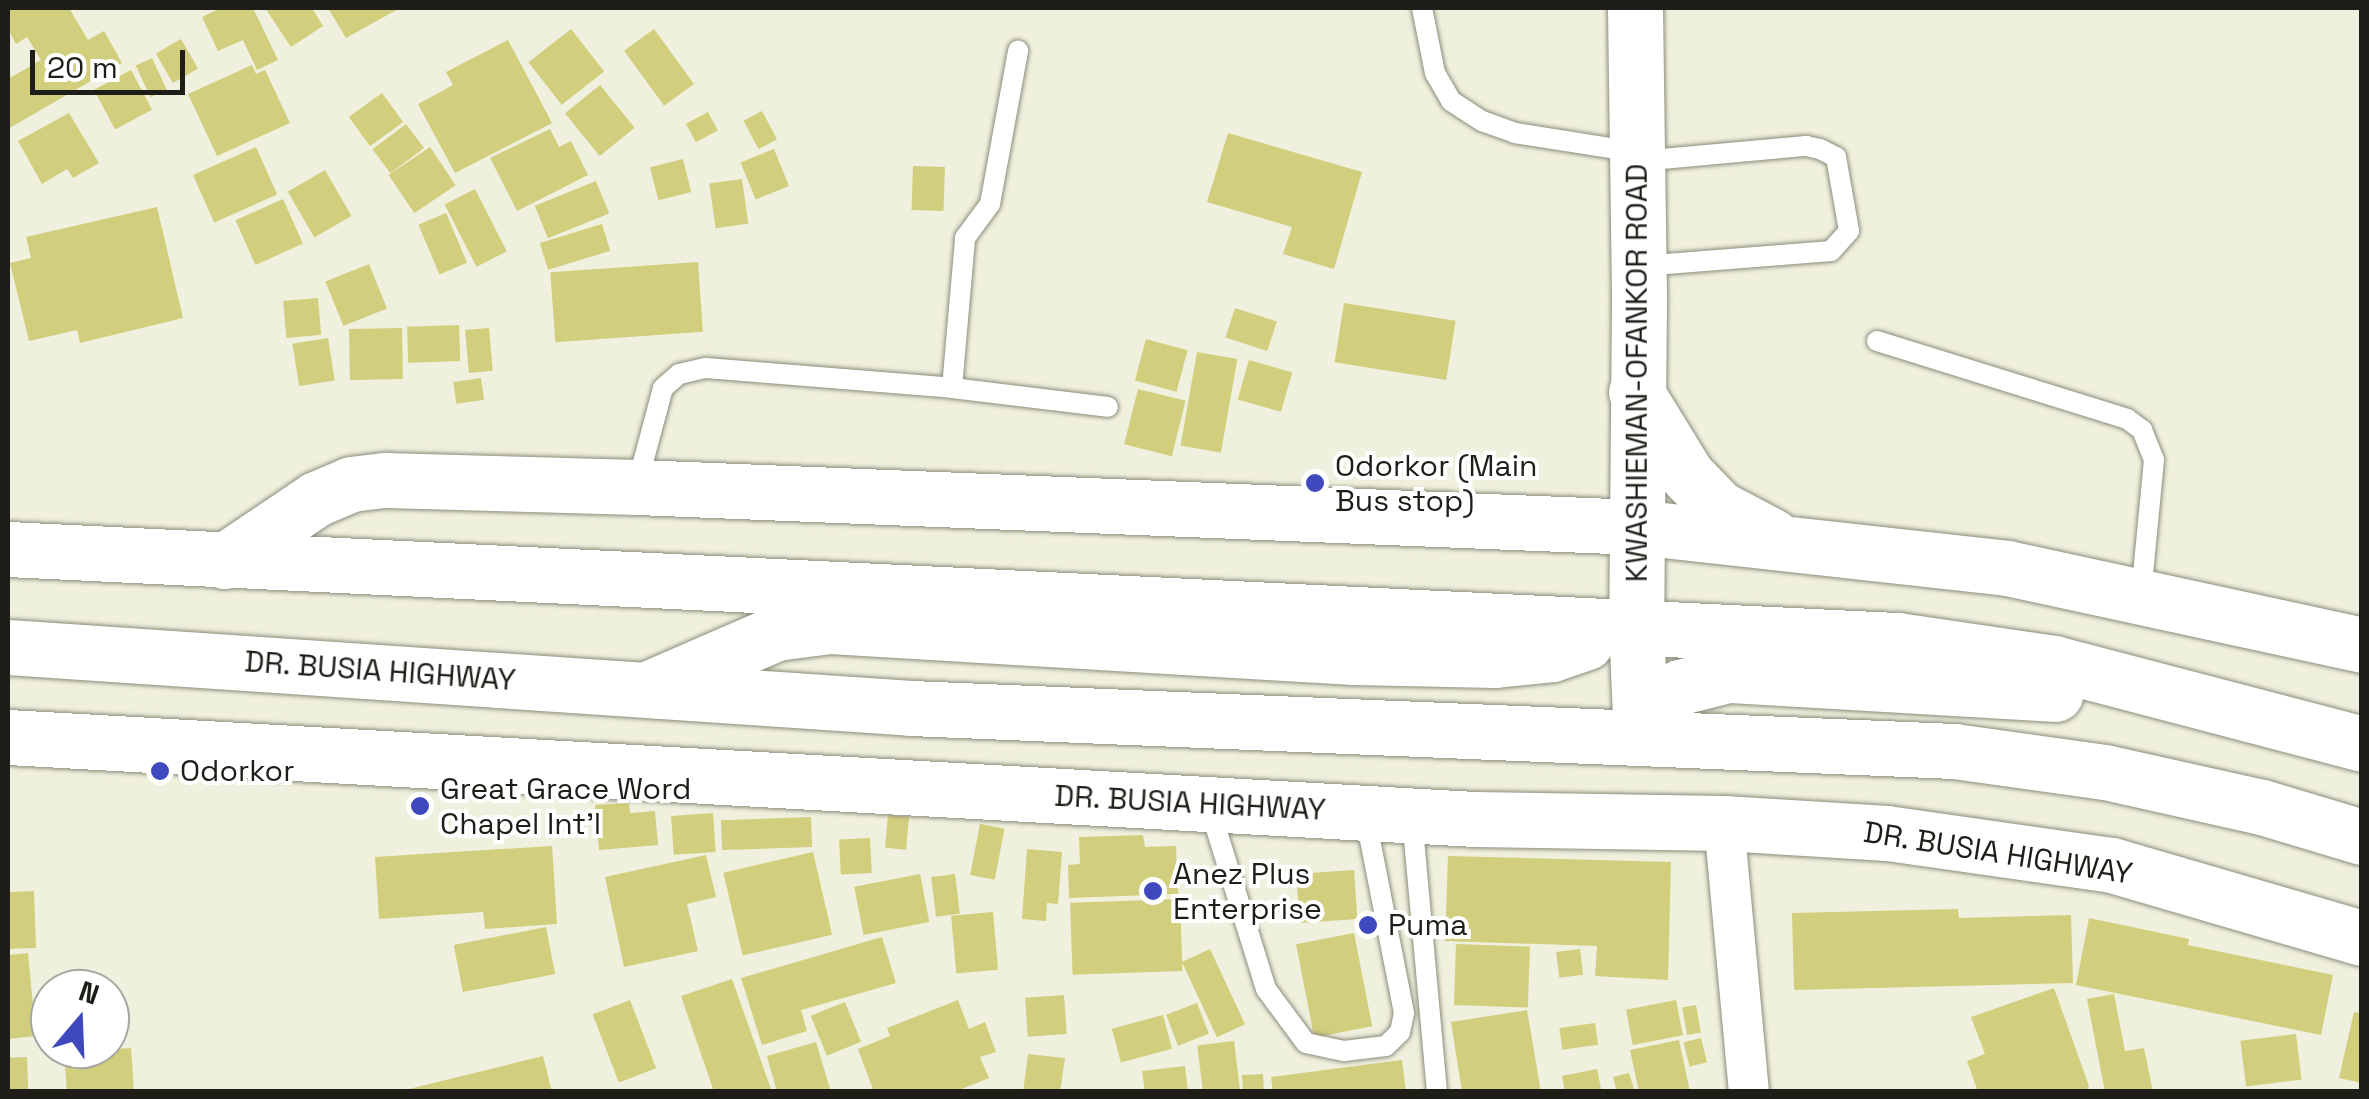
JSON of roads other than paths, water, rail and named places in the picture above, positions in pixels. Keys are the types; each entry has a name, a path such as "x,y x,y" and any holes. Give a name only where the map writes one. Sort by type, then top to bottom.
{"main road":[{"name":"KWASHIEMAN-OFANKOR ROAD","path":"1635,8 1636,625 1641,738"},
{"path":"1636,392 1687,476 1720,508 1788,544"},
{"path":"224,561 316,499 351,484 386,480 637,486 1636,527 2007,568 2362,644"},
{"path":"8,549 1897,640 2054,663 2362,744"},
{"path":"643,690 776,632 830,626 1353,657 1495,660 1552,654 1636,625"},
{"name":"DR. BUSIA HIGHWAY","path":"8,647 931,709 1954,751 2105,772 2262,807 2362,837"},
{"path":"1641,738 1655,710 1680,687 1728,675 2020,693 2189,696"},
{"name":"DR. BUSIA HIGHWAY","path":"8,737 1388,814 1724,822 1887,833 2112,866 2362,938"}],"street":[{"path":"1724,822 1749,1092"}],"lane":[{"path":"1422,8 1435,72 1451,101 1482,122 1515,133 1638,157 1806,146 1836,157 1849,231 1830,250 1638,267"},
{"path":"952,388 965,238 990,204 1018,51"},
{"path":"1877,341 2127,419 2142,430 2154,460 2141,596"},
{"path":"637,486 663,388 680,374 706,368 952,388 1108,407"},
{"path":"1208,804 1266,989 1306,1043 1344,1052 1386,1046 1400,1032 1404,1013 1388,814"},
{"path":"1388,814 1437,1092"}],"place":[{"name":"Odorkor (Main Bus stop)","path":"1315,483"},
{"name":"Odorkor","path":"160,771"},
{"name":"Great Grace Word Chapel Int'l","path":"420,806"},
{"name":"Anez Plus Enterprise","path":"1153,891"},
{"name":"Puma","path":"1368,925"}]}
